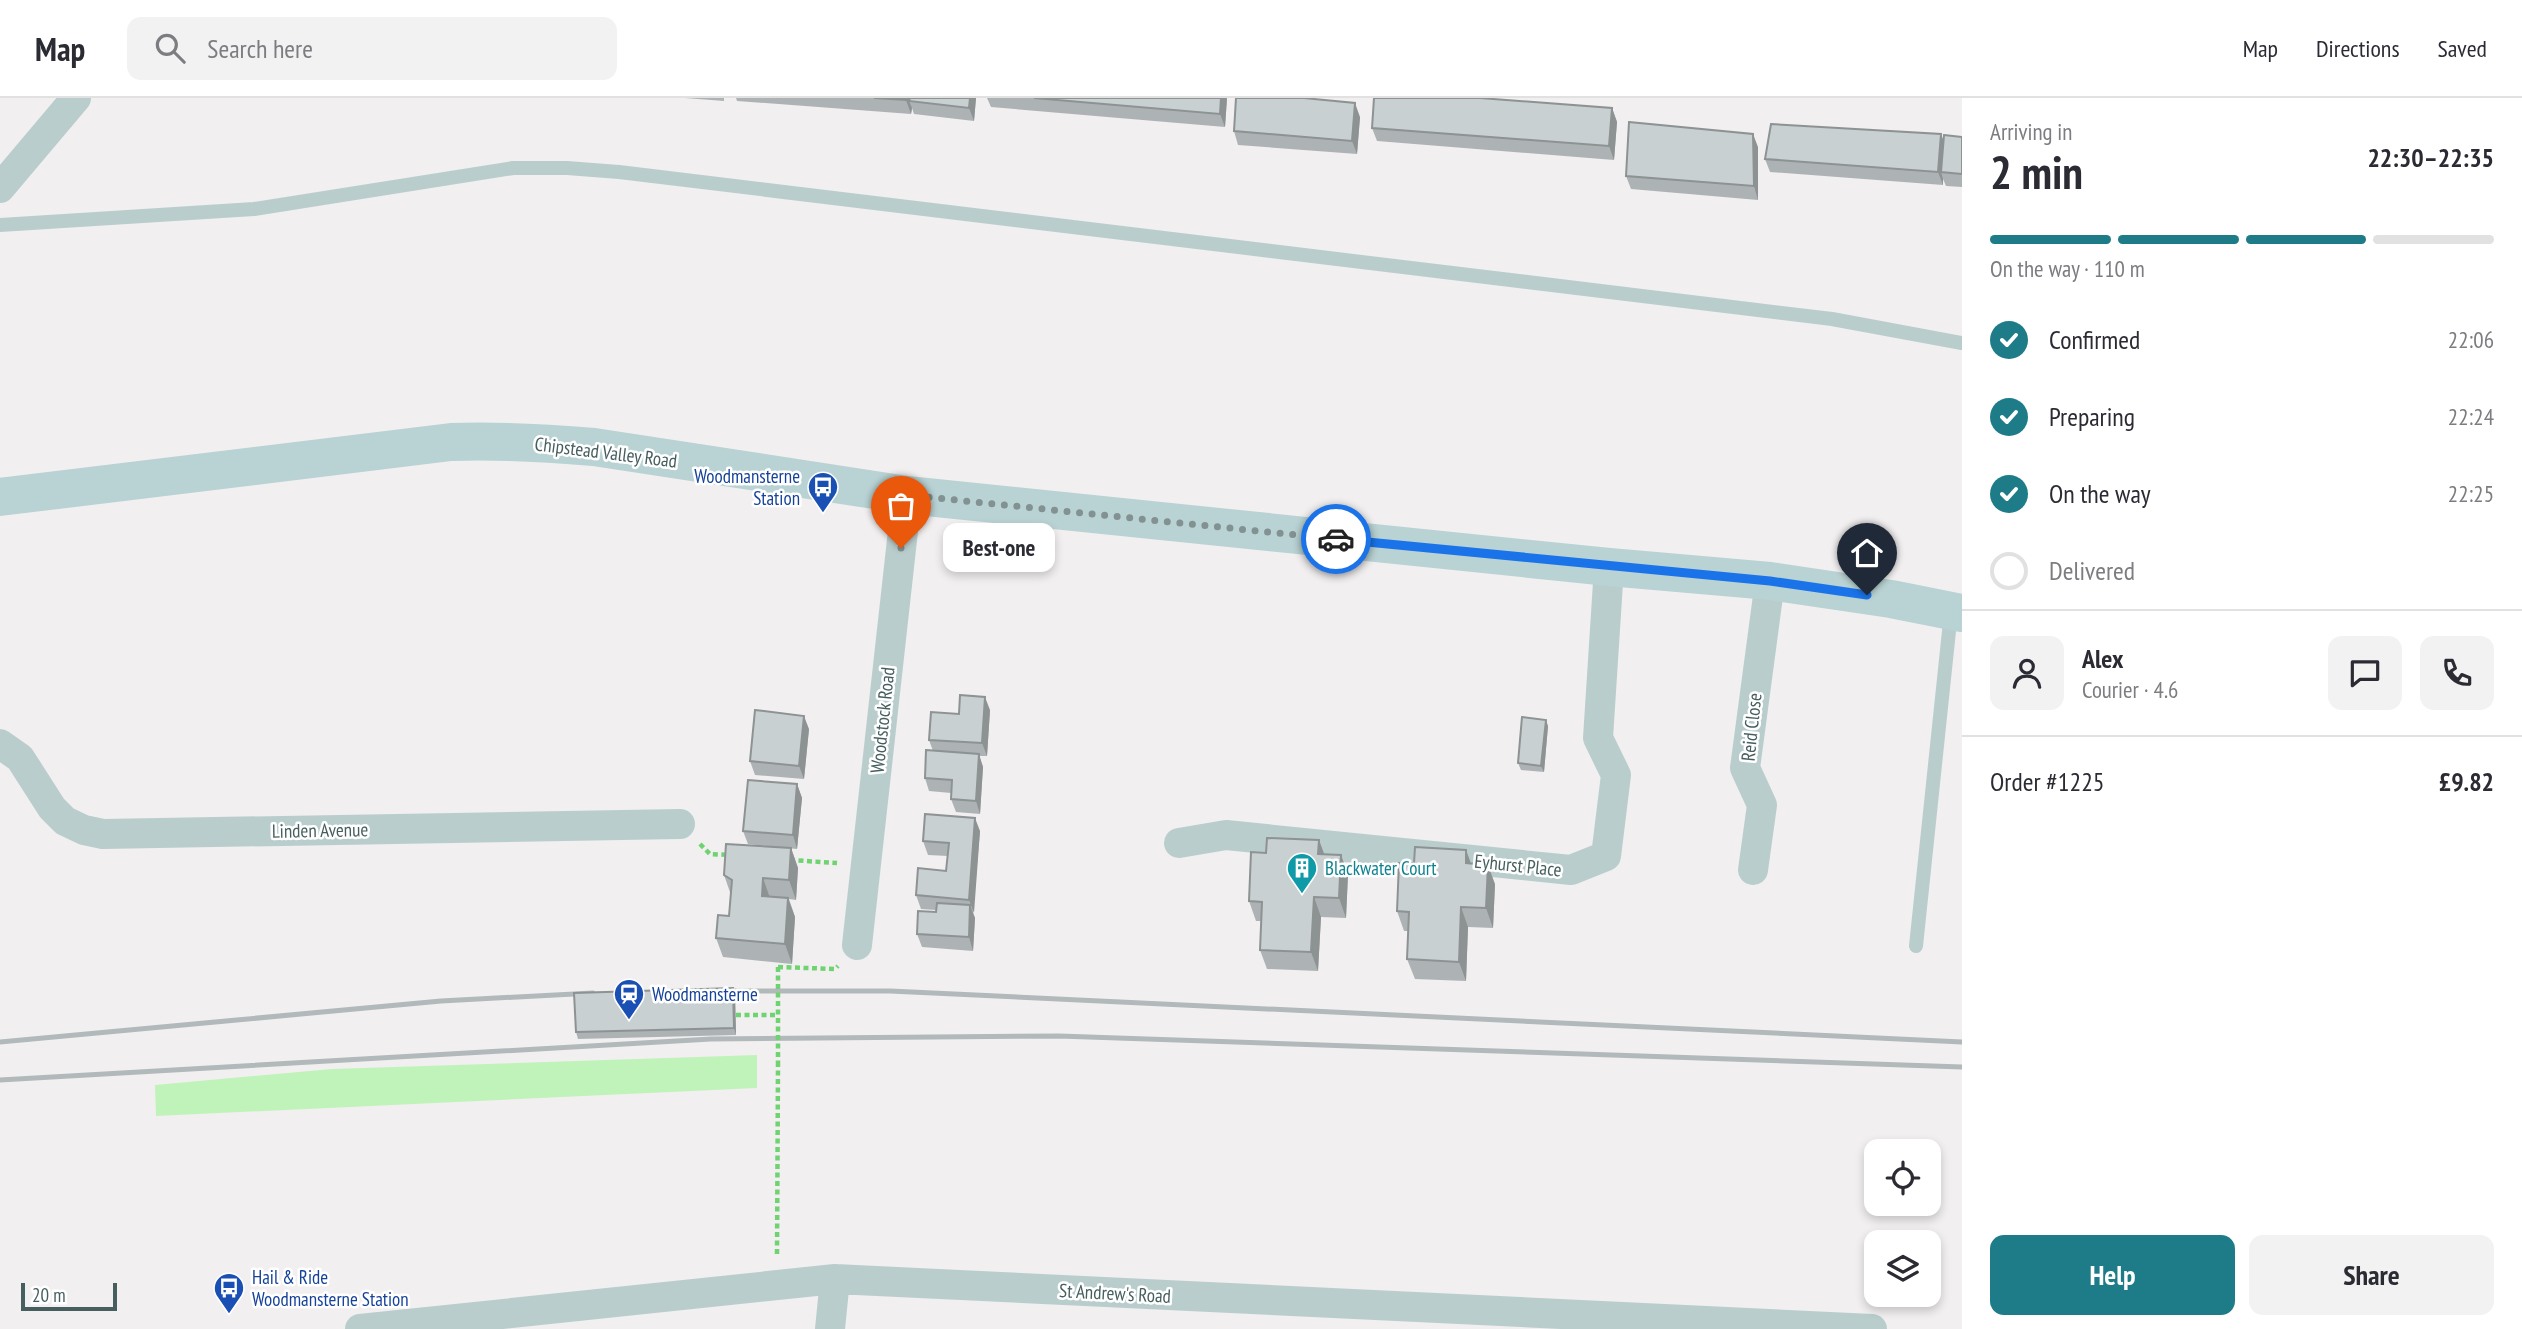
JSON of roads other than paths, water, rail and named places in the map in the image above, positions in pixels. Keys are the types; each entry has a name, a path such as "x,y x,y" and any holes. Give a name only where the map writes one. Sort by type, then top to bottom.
{"main road":[{"name":"Chipstead Valley Road","path":"0,497 451,442 497,440 594,447 907,495 1770,581 1957,612"}],"street":[{"path":"0,188 76,98"},
{"name":"Woodstock Road","path":"857,945 907,495"},
{"name":"Eyhurst Place","path":"1179,843 1226,835 1571,870 1606,856 1616,775 1598,738 1609,567"},
{"name":"Reid Close","path":"1753,870 1762,805 1745,768 1770,581"},
{"name":"Linden Avenue","path":"0,744 20,758 52,808 65,821 84,830 103,834 680,824"},
{"path":"830,1329 835,1279"},
{"name":"St Andrew's Road","path":"360,1329 835,1279 1309,1316 1872,1329"}],"lane":[{"path":"0,225 254,209 513,169 567,168 619,172 1832,319 1962,343"},
{"path":"1916,946 1957,612"}],"railway":[{"path":"715,991 890,991 1962,1042"},
{"path":"0,1042 441,1001 593,993"},
{"path":"0,1080 711,1039 1059,1036 1962,1067"}],"place":[{"name":"Woodmansterne Station","path":"823,514"},
{"name":"Best-one","path":"901,548"},
{"name":"Blackwater Court","path":"1302,895"},
{"name":"Woodmansterne","path":"629,1021"},
{"name":"Hail & Ride Woodmansterne Station","path":"229,1315"}]}
